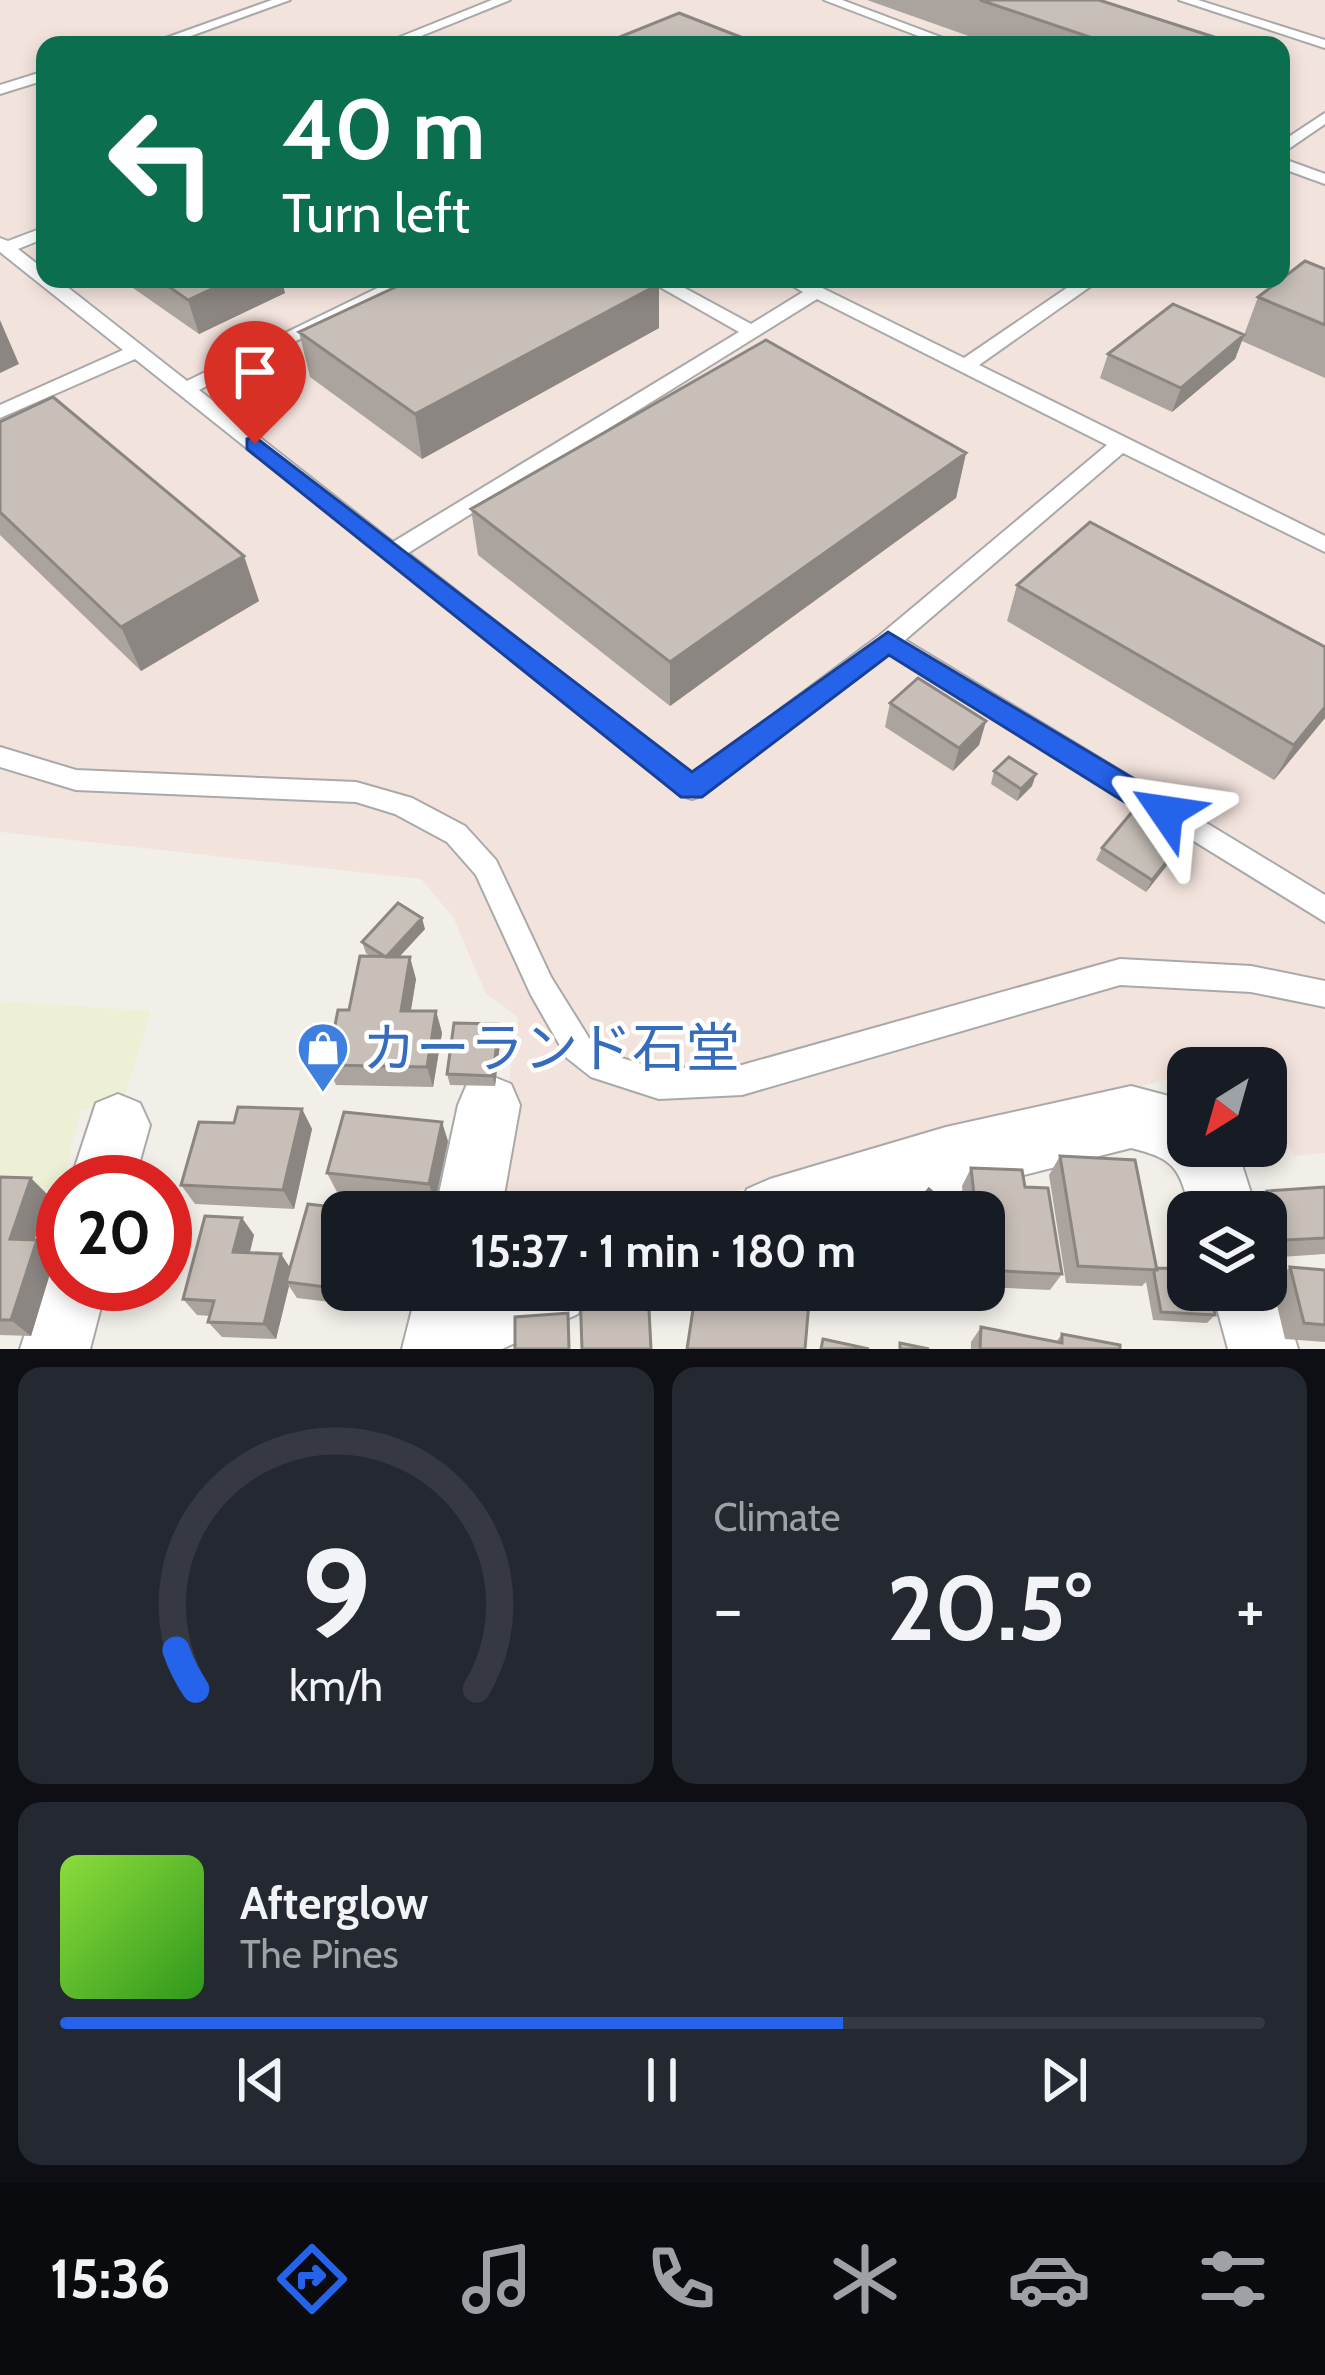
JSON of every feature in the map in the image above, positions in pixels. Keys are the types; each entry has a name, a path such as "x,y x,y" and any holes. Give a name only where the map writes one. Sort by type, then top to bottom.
{"street":[{"path":"472,1191 489,1105"},
{"path":"840,1191 946,1159 1131,1117 1167,1127"},
{"path":"55,1349 66,1311"},
{"path":"440,1349 448,1311"},
{"path":"440,1349 501,1311"},
{"path":"1252,1311 1263,1349"}],"lane":[{"path":"179,36 284,0"},
{"path":"830,0 932,36"},
{"path":"1185,0 1325,44"},
{"path":"410,36 498,1"},
{"path":"923,36 927,34"},
{"path":"0,90 36,78"},
{"path":"1290,142 1325,117"},
{"path":"1290,166 1325,179"},
{"path":"3,246 36,235"},
{"path":"3,246 36,273"},
{"path":"55,288 692,789 888,641 1121,444"},
{"path":"186,389 392,288"},
{"path":"672,288 751,331"},
{"path":"808,288 1325,544"},
{"path":"964,367 1079,288"},
{"path":"391,553 816,292"},
{"path":"0,412 134,352"},
{"path":"888,641 1325,910"},
{"path":"0,757 76,780 356,792 403,806 456,834 486,868 541,986 578,1048 602,1066 659,1084 742,1080 1120,972 1251,980 1325,994"}],"shaded area":[{"path":"0,0 1325,0 1325,1153 1294,1156 1287,1142 1287,1047 1167,1047 1167,1079 737,1191 494,1191 518,1017 486,994 453,917 421,879 0,832"}],"green space":[{"path":"0,1001 151,1011 122,1105 81,1110 69,1155 36,1155 36,1187 0,1188"}],"building":[{"path":"980,0 1099,0 1211,36 1086,36"},
{"path":"679,13 738,36 622,36"},
{"path":"1305,261 1325,269 1325,325 1258,297 1270,288 1290,288 1290,272"},
{"path":"171,288 214,288 188,300"},
{"path":"394,288 651,288 415,414 299,332"},
{"path":"1173,304 1244,335 1181,388 1108,354"},
{"path":"766,340 966,453 670,662 471,509"},
{"path":"53,397 244,556 121,627 0,512 0,422"},
{"path":"1090,522 1325,647 1325,707 1294,745 1017,585"},
{"path":"918,678 986,721 959,748 890,703"},
{"path":"1009,757 1036,774 1021,789 994,771"},
{"path":"1132,812 1182,843 1152,880 1102,848"},
{"path":"398,903 422,918 386,957 362,942"},
{"path":"360,956 410,957 401,1011 436,1011 427,1067 327,1065 338,1010 349,1010"},
{"path":"454,1023 499,1024 493,1076 447,1074"},
{"path":"238,1107 302,1109 283,1190 192,1186 190,1155 199,1122 234,1123"},
{"path":"344,1112 442,1122 429,1184 327,1173"},
{"path":"1060,1156 1135,1160 1157,1270 1078,1266"},
{"path":"971,1168 1022,1170 1025,1187 1048,1188 1062,1274 1005,1271 1005,1191 974,1191"},
{"path":"0,1177 31,1178 10,1239 36,1243 11,1320 0,1320"},
{"path":"1325,1187 1325,1238 1287,1240 1287,1191 1267,1191"},
{"path":"308,1204 321,1206 321,1286 286,1282"},
{"path":"205,1216 242,1218 233,1252 281,1254 264,1324 208,1322 214,1301 192,1300 192,1265"},
{"path":"1290,1267 1325,1270 1325,1325 1304,1323"},
{"path":"1156,1268 1167,1268 1167,1311 1214,1311 1215,1315 1161,1312"},
{"path":"581,1311 649,1311 651,1349 582,1349"},
{"path":"693,1311 808,1311 805,1349 687,1349"},
{"path":"568,1313 569,1349 515,1349 515,1317"},
{"path":"981,1327 1062,1343 1062,1334 1120,1345 1120,1349 980,1349"},
{"path":"823,1339 869,1349 821,1349"}],"place":[{"name":"カーランド石堂","path":"323,1094"}],"route":[{"path":"255,444 692,789 888,641 1166,812"}]}
